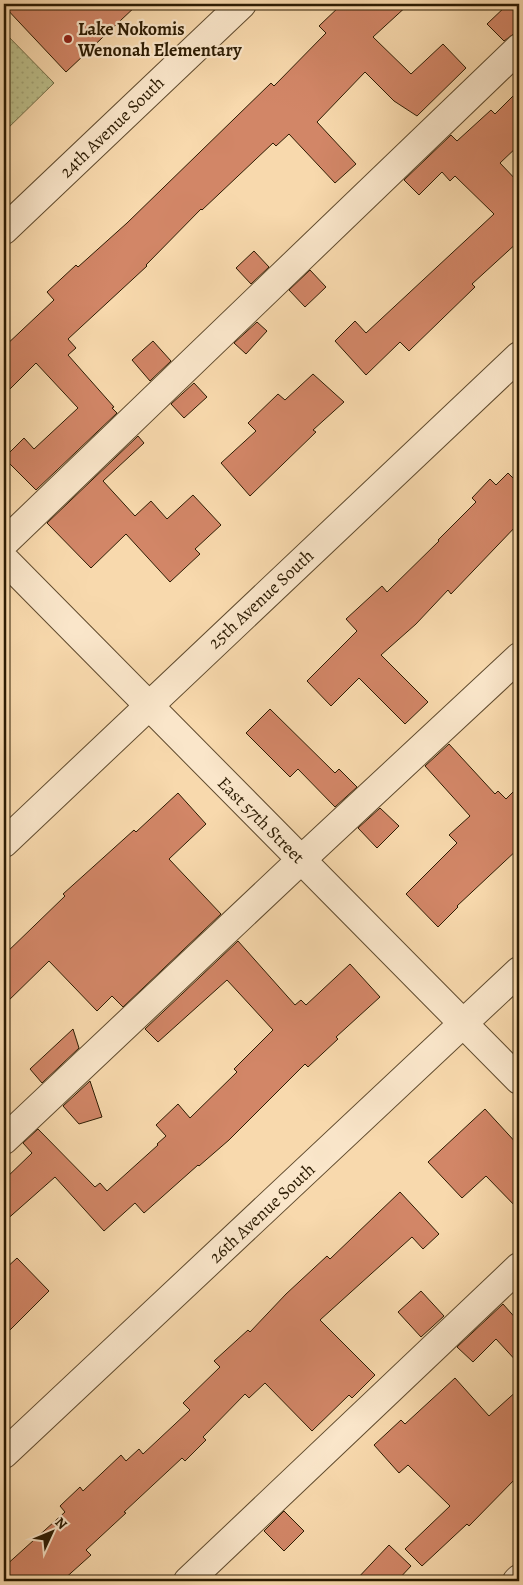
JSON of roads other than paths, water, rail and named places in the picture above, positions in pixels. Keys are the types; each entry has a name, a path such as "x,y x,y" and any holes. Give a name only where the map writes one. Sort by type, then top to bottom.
{"street":[{"name":"24th Avenue South","path":"4,230 242,4"},
{"path":"4,543 519,48"},
{"name":"25th Avenue South","path":"4,843 519,356"},
{"name":"East 57th Street","path":"4,559 519,1080"},
{"path":"4,1140 519,657"},
{"name":"26th Avenue South","path":"4,1454 519,971"},
{"path":"188,1581 519,1267"}],"place":[{"name":"Lake Nokomis Wenonah Elementary","path":"68,39"}]}
